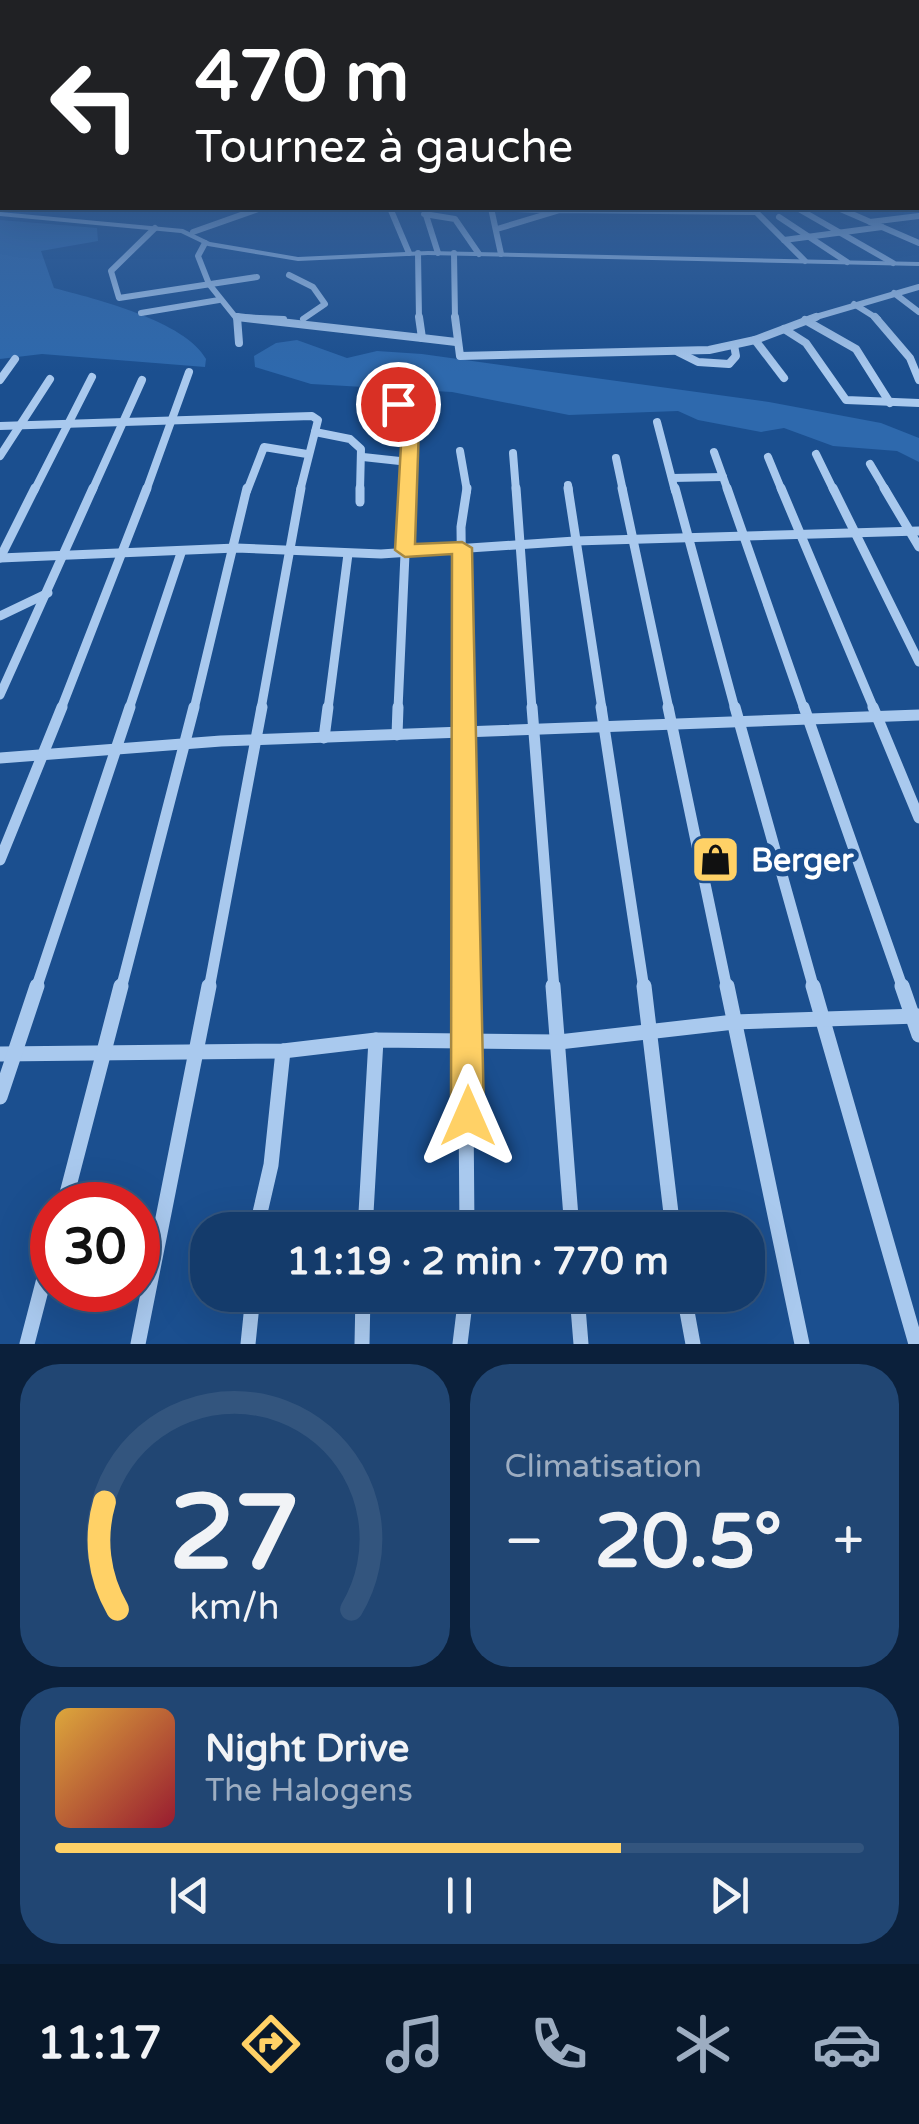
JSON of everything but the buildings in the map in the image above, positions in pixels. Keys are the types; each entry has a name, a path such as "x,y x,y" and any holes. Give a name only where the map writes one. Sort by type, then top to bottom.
{"street":[{"path":"136,247 111,271 118,297 257,276"},
{"path":"202,247 197,252 209,284 236,317 239,343"},
{"path":"223,247 303,259 454,253 919,264"},
{"path":"411,247 422,338"},
{"path":"436,247 438,253"},
{"path":"473,247 478,254"},
{"path":"499,247 500,254"},
{"path":"791,247 805,261"},
{"path":"821,247 847,262"},
{"path":"864,247 893,263"},
{"path":"454,253 456,342 460,356 677,352 734,346 854,304 919,287"},
{"path":"288,275 308,284 325,304 302,320"},
{"path":"894,293 919,312"},
{"path":"142,313 220,300"},
{"path":"854,304 877,318 910,358 919,380"},
{"path":"236,317 302,320 394,339 456,342"},
{"path":"805,320 856,349 890,403"},
{"path":"784,329 806,343 842,398 859,403 919,403"},
{"path":"755,340 784,378"},
{"path":"677,352 698,362 723,364 734,359 734,346"},
{"path":"0,380 16,359"},
{"path":"0,860 174,423 189,372"},
{"path":"92,377 0,558 236,548 348,554 575,541 914,532"},
{"path":"0,456 14,426 31,413 50,379"},
{"path":"0,695 142,380"},
{"path":"397,735 410,426 398,418 398,404"},
{"path":"0,426 312,416 318,420 306,454 196,1054 138,1344"},
{"path":"657,422 737,722 826,1019 916,1344"},
{"path":"315,432 350,439 363,457 360,502"},
{"path":"70,1182 236,548 247,488 262,448 306,454"},
{"path":"460,450 468,494 462,548 468,1212"},
{"path":"513,452 571,1212"},
{"path":"714,452 916,1016 919,1035"},
{"path":"816,454 919,662"},
{"path":"768,456 919,818"},
{"path":"363,457 409,462"},
{"path":"616,458 802,1344"},
{"path":"870,464 914,532 919,547"},
{"path":"672,478 723,477"},
{"path":"568,485 650,1029 671,1212"},
{"path":"0,1097 7,1054 182,553"},
{"path":"324,738 348,554"},
{"path":"0,616 48,593"},
{"path":"0,758 254,740 919,715"},
{"path":"7,1054 283,1051 376,1040 559,1042 734,1022 916,1016"},
{"path":"366,1212 376,1040"},
{"path":"260,1212 271,1165 283,1051"},
{"path":"26,1344 35,1312"},
{"path":"248,1344 251,1312"},
{"path":"362,1344 363,1312"},
{"path":"460,1344 464,1312"},
{"path":"578,1312 581,1344"},
{"path":"687,1312 693,1344"}],"shaded area":[{"path":"0,247 65,247 41,251 54,288 160,323 195,345 206,359 205,367 42,354 0,359"},
{"path":"297,340 347,358 377,351 422,354 769,402 881,423 919,438 919,462 897,451 833,446 784,428 761,432 698,420 678,411 569,415 452,392 311,384 255,367 254,356 276,343"}],"place":[{"name":"Berger","path":"716,860"}],"route":[{"path":"398,404 398,418 410,426 405,550 462,548 468,1116"}]}
